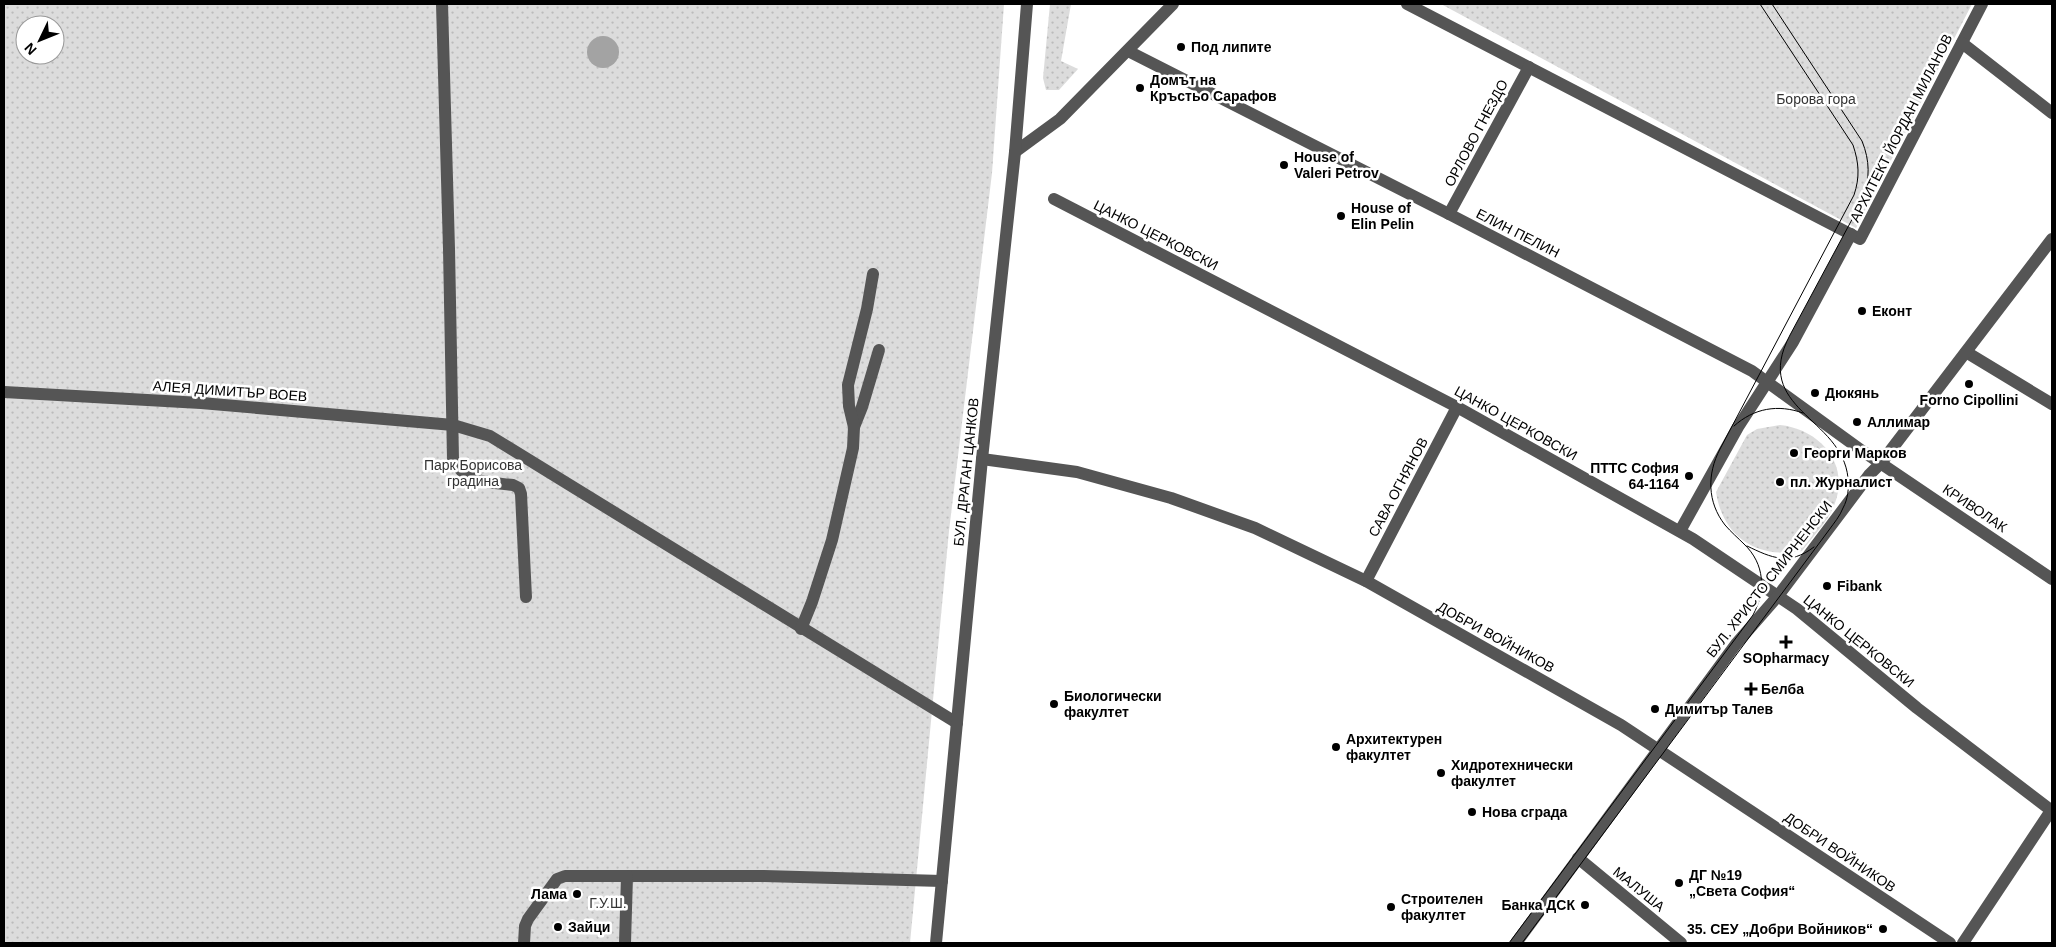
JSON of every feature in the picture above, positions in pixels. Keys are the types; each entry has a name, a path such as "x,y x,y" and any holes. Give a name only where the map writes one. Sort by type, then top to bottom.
{"street":[{"path":"442,4 453,458 458,468 467,477 514,485 519,488 521,494 526,597"},
{"name":"БУЛ. ДРАГАН ЦАНКОВ","path":"936,943 982,459 1015,152 1027,4"},
{"path":"1015,152 1060,119 1173,4"},
{"path":"1407,4 1850,234"},
{"name":"АРХИТЕКТ ЙОРДАН МИЛАНОВ","path":"1766,382 1793,342 1850,234 1860,239 1982,4"},
{"path":"1962,43 2052,113"},
{"name":"ЕЛИН ПЕЛИН","path":"1128,51 1752,371 1881,463"},
{"name":"ОРЛОВО ГНЕЗДО","path":"1449,214 1529,67"},
{"name":"ЦАНКО ЦЕРКОВСКИ","path":"1054,199 1457,407 1680,531 1797,609 1917,708 2052,810"},
{"name":"БУЛ. ХРИСТО СМИРНЕНСКИ","path":"1516,943 1736,644 1778,596 1868,475 1881,463 2052,239"},
{"path":"801,629 812,602 832,540 853,448 854,428 849,406 848,386 867,309 872,274"},
{"path":"854,428 878,350"},
{"path":"1966,352 2052,404"},
{"path":"1680,531 1738,427 1766,382"},
{"name":"АЛЕЯ ДИМИТЪР ВОЕВ","path":"4,392 201,403 453,425 490,436 801,629 957,723"},
{"name":"САВА ОГНЯНОВ","path":"1366,580 1457,407"},
{"name":"ДОБРИ ВОЙНИКОВ","path":"982,459 1077,472 1171,498 1255,528 1366,580 1622,725 1950,943"},
{"name":"КРИВОЛАК","path":"1881,463 2052,579"},
{"path":"1963,943 2052,810"},
{"name":"МАЛУША","path":"1578,858 1681,943"},
{"path":"524,943 525,926 528,919 558,879 565,876 764,876 942,881"},
{"path":"625,943 627,876"}],"green space":[{"name":"Парк Борисова градина","path":"4,4 1004,4 992,173 949,531 910,943 4,943"},
{"path":"1050,4 1071,4 1061,61 1078,69 1059,90 1046,90 1043,78"},
{"name":"Борова гора","path":"1441,4 1972,4 1856,228"},
{"path":"1780,425 1807,433 1828,450 1838,474 1839,488 1835,503 1825,522 1802,551 1786,553 1771,552 1745,542 1726,522 1716,492 1747,435 1757,429"}],"shaded area":[{"path":"603,36 609,37 614,41 618,46 618,58 614,63 609,67 603,68 597,67 592,63 588,58 587,52 588,46 592,41 597,37"}],"tram line":[{"path":"1509,943 1753,615 1760,597 1761,578 1756,560 1744,544 1725,525 1715,507 1711,488 1713,468 1720,449 1854,195 1858,170 1853,145 1760,4"},
{"path":"1522,943 1835,522 1845,505 1848,478 1842,457 1831,440 1790,397 1782,380 1781,360 1790,335 1863,199 1868,177 1867,156 1862,141 1772,4"},
{"path":"1734,426 1750,415 1767,409 1794,410 1803,413"},
{"path":"1747,546 1764,554 1780,558 1796,557 1814,547"}],"place":[{"name":"Под липите","path":"1181,47"},
{"name":"Домът на Кръстьо Сарафов","path":"1140,88"},
{"name":"House of Valeri Petrov","path":"1284,165"},
{"name":"House of Elin Pelin","path":"1341,216"},
{"name":"Еконт","path":"1862,311"},
{"name":"Forno Cipollini","path":"1969,384"},
{"name":"Дюкянь","path":"1815,393"},
{"name":"Аллимар","path":"1857,422"},
{"name":"Георги Марков","path":"1794,453"},
{"name":"ПТТС София 64-1164","path":"1689,476"},
{"name":"пл. Журналист","path":"1780,482"},
{"name":"Fibank","path":"1827,586"},
{"name":"SOpharmacy","path":"1786,642"},
{"name":"Белба","path":"1751,689"},
{"name":"Биологически факултет","path":"1054,704"},
{"name":"Димитър Талев","path":"1655,709"},
{"name":"Архитектурен факултет","path":"1336,747"},
{"name":"Хидротехнически факултет","path":"1441,773"},
{"name":"Нова сграда","path":"1472,812"},
{"name":"ДГ №19 „Света София“","path":"1679,883"},
{"name":"Лама","path":"577,894"},
{"name":"Банка ДСК","path":"1585,905"},
{"name":"Строителен факултет","path":"1391,907"},
{"name":"Зайци","path":"558,927"},
{"name":"35. СЕУ „Добри Войников“","path":"1883,929"}],"park label":[{"name":"Г.У.Ш.","path":"608,903"}]}
